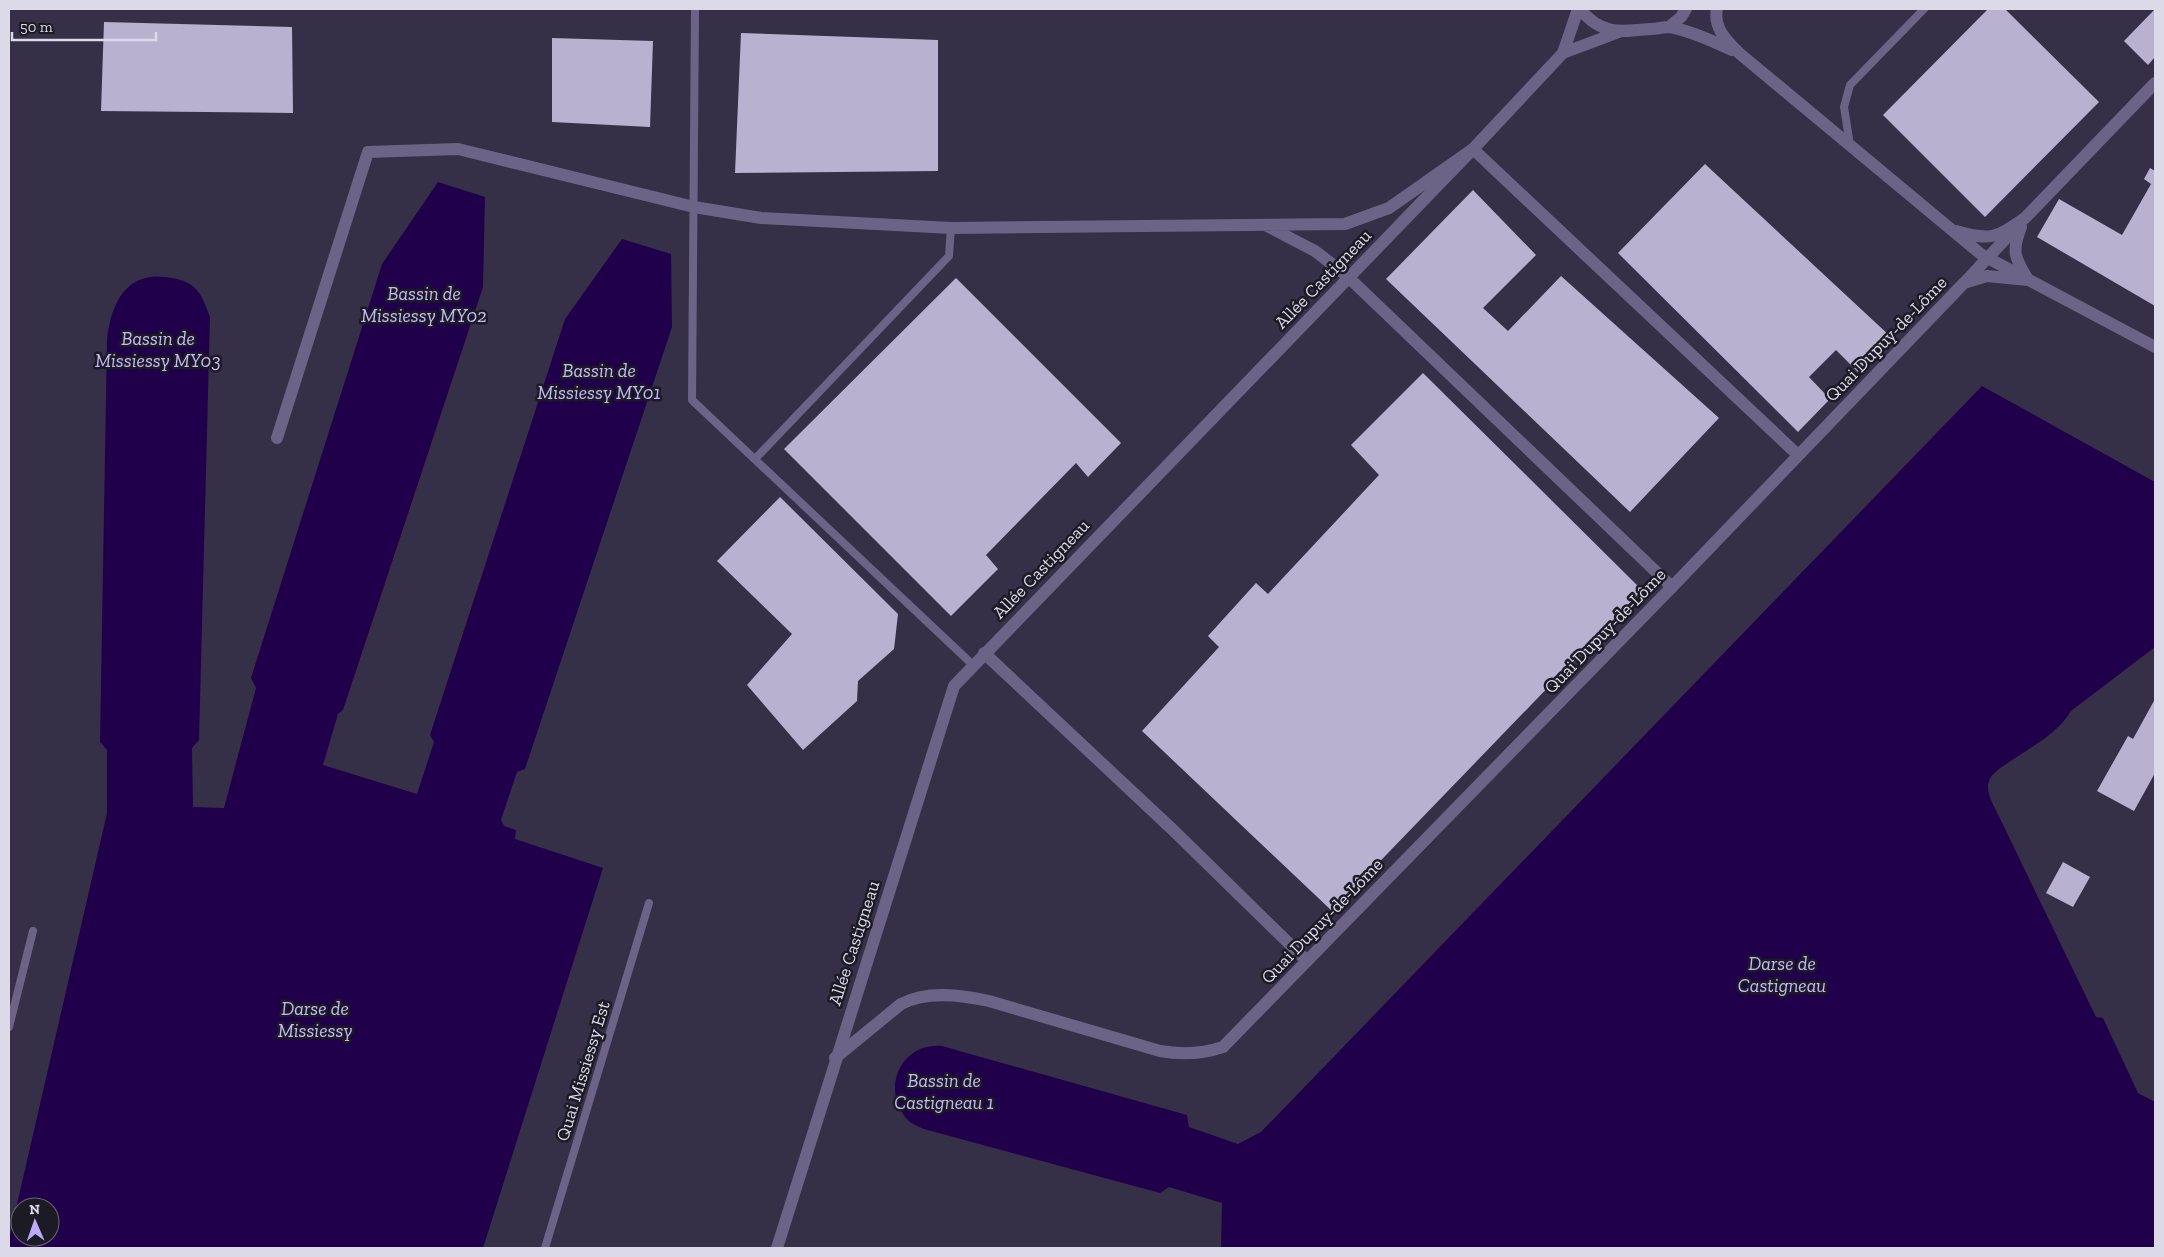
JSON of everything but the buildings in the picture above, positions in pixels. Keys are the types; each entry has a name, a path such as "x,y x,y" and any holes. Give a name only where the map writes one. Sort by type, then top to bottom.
{"street":[{"path":"1563,53 1579,9 1589,20 1606,30 1622,31 1669,27 1713,41 1739,54"},
{"path":"1669,27 1681,17 1686,9"},
{"path":"1717,9 1718,28 1725,40 1739,54 1951,230 1988,258 2155,347"},
{"path":"1563,53 1622,31"},
{"name":"Allée Castigneau","path":"777,1248 835,1058 954,686 1473,149 1563,53"},
{"path":"1964,283 2155,83"},
{"path":"277,438 368,152 458,150 694,207 761,218 952,228 1345,224 1389,208 1473,149 1798,455"},
{"path":"1951,230 1980,238 2001,235 2025,218"},
{"path":"2025,218 2014,244 2017,263 2028,280"},
{"path":"1265,225 1315,251 1349,277 1672,587"},
{"name":"Quai Dupuy-de-Lôme","path":"835,1058 901,1004 911,999 941,996 972,997 989,1001 1160,1051 1193,1053 1223,1047 1672,587 1964,283 1987,276 2028,280"},
{"path":"984,653 1308,961"}],"lane":[{"path":"695,9 692,400 973,665"},
{"path":"1851,147 1844,107 1850,85 1924,9"},
{"path":"755,460 949,256 952,228"},
{"name":"Quai Missiessy Est","path":"545,1248 649,903"},
{"path":"9,1027 33,931"}],"water":[{"name":"Darse de Missiessy","path":"438,182 485,197 483,287 343,710 338,714 323,765 417,794 434,742 430,735 565,319 622,239 671,254 672,327 525,769 517,772 501,820 504,826 516,830 515,839 603,868 483,1248 9,1248 10,1235 10,1247 60,1247 60,1197 19,1197 107,813 107,750 100,742 107,339 112,314 122,293 130,285 151,277 176,279 194,287 202,297 210,317 199,740 192,748 193,807 224,808 256,688 251,678 382,264"},
{"name":"Darse de Castigneau","path":"1982,386 2155,482 2155,647 2071,711 2066,719 2045,738 1998,770 1991,777 1988,788 1991,800 2096,1017 2103,1018 2138,1093 2155,1102 2155,1248 1221,1248 1222,1203 1169,1187 1160,1193 924,1129 910,1122 901,1110 896,1097 895,1084 898,1072 905,1061 914,1052 927,1047 942,1046 1187,1115 1189,1127 1238,1144 1261,1132"}],"water label":[{"name":"Bassin de Missiessy MY02","path":"424,304"},
{"name":"Bassin de Missiessy MY03","path":"158,349"},
{"name":"Bassin de Missiessy MY01","path":"599,381"},
{"name":"Bassin de Castigneau 1","path":"944,1091"}]}
